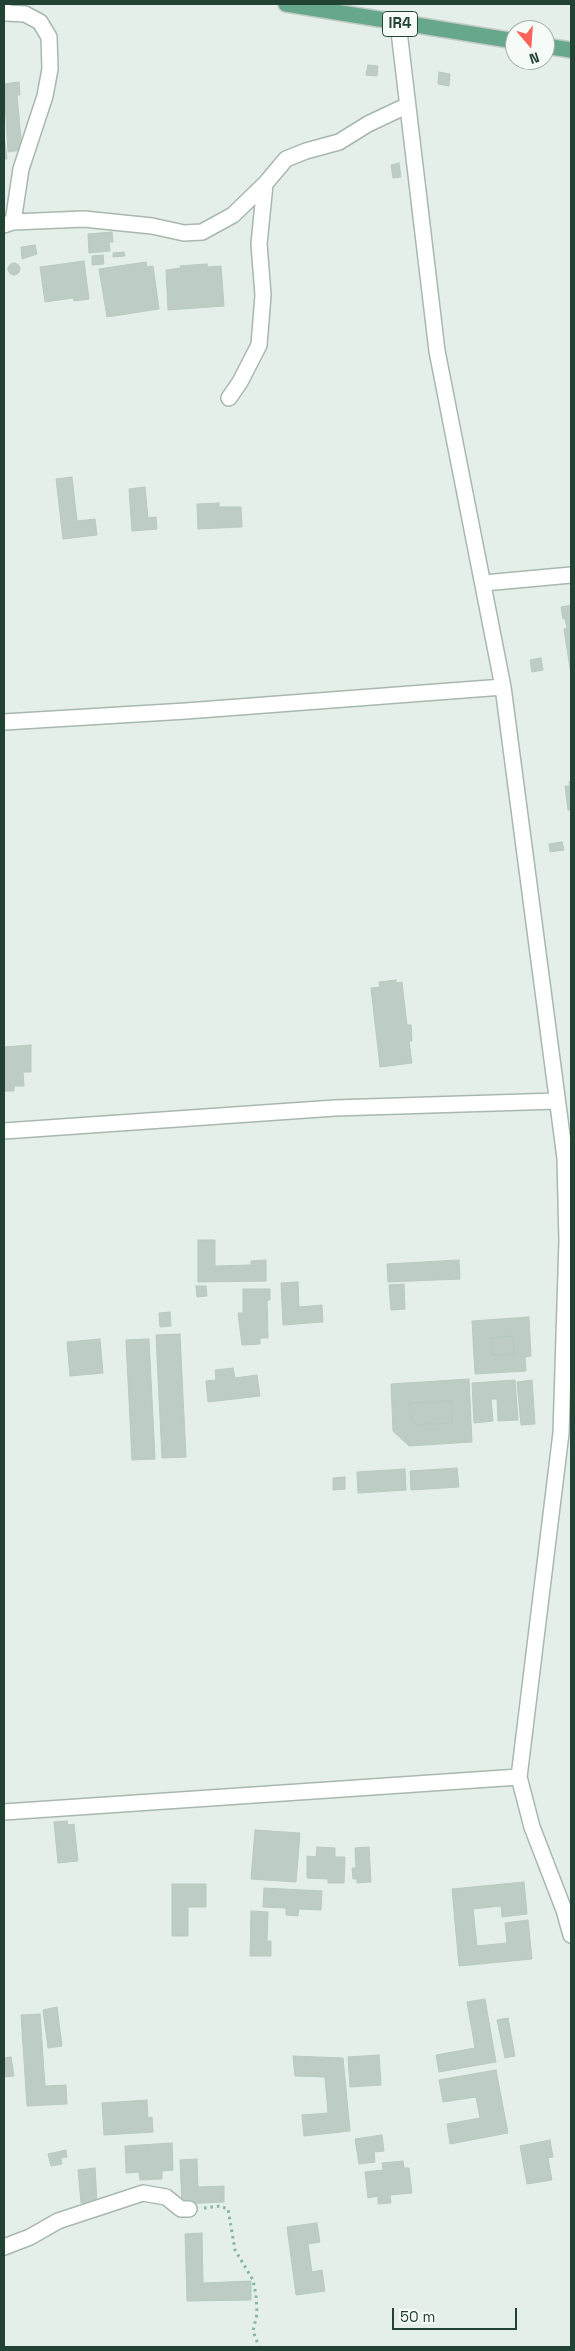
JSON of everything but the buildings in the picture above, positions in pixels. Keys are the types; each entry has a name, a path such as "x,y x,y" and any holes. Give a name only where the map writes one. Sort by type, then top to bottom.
{"main road":[{"name":"IR4","path":"286,4 505,39"},
{"path":"555,48 571,50"}],"street":[{"path":"4,9 6,13 25,14 40,22 49,37 50,69 45,96 21,169 8,223 84,219 152,226 184,233 202,232 233,215 265,184 286,159 306,151 339,142 368,124 406,106"},
{"path":"398,23 406,106 437,351 503,687 557,1101 568,1157 566,1433 519,1777 532,1827 568,1912 571,1935"},
{"path":"230,398 259,345 263,295 259,244 265,184"},
{"path":"484,583 571,575"},
{"path":"4,722 186,711 503,687"},
{"path":"4,1131 335,1108 557,1101"},
{"path":"4,1812 519,1777"},
{"path":"4,2248 30,2237 58,2221 144,2193 166,2197 182,2209 188,2209"}],"path":[{"path":"188,2209 220,2206 228,2210 235,2250 253,2280 257,2314 253,2331 260,2347"}]}
